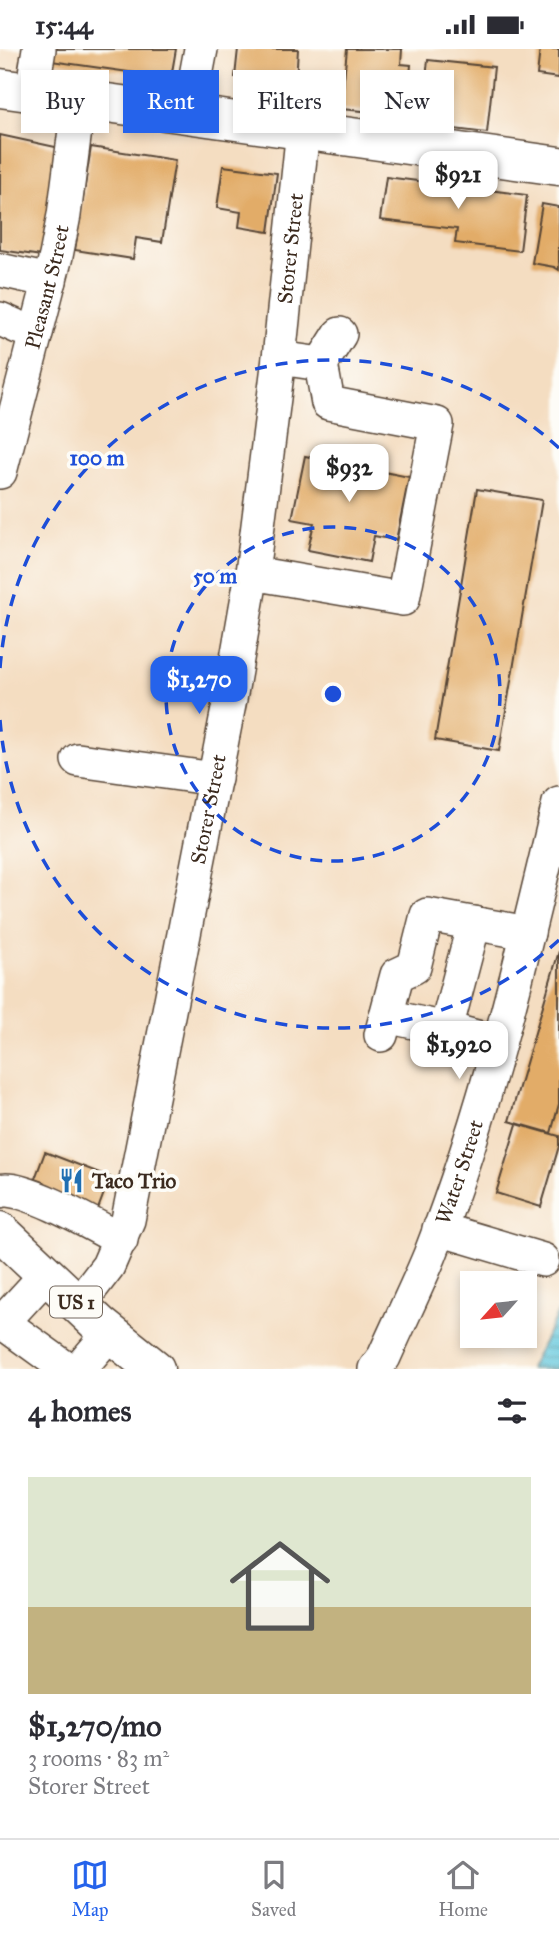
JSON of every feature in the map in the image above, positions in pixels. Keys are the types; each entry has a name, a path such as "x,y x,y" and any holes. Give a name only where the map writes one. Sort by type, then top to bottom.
{"main road":[{"path":"331,133 559,166"},
{"name":"US 1","path":"0,1231 78,1305 90,1359 155,1369"}],"street":[{"path":"16,90 39,49"},
{"path":"197,70 201,49"},
{"name":"Pleasant Street","path":"0,472 13,326 50,281 64,215 75,133"},
{"name":"Storer Street","path":"78,1305 108,1266 128,1220 215,779 251,573 279,358 303,133"},
{"path":"0,270 50,281"},
{"path":"251,573 402,599 437,424 328,403 321,365 340,334"},
{"path":"279,358 321,365"},
{"path":"79,760 215,779"},
{"name":"Water Street","path":"375,1369 384,1357 439,1229 499,1043 559,803"},
{"path":"499,1043 446,1029 383,1025 397,975 414,967 427,915 528,933"},
{"path":"446,1029 474,923"},
{"path":"0,1191 5,1189 26,1193 121,1240"},
{"path":"439,1229 543,1260"},
{"path":"46,1275 1,1324 90,1359"}],"water":[{"path":"559,1311 559,1369 530,1369 531,1366"}],"building":[{"path":"53,49 176,49 172,70 123,71 51,61"},
{"path":"238,49 298,49 297,70 236,70"},
{"path":"347,49 402,49 401,64 411,65 410,70 360,70 360,111 346,109"},
{"path":"540,49 559,49 559,78 537,75"},
{"path":"428,60 494,67 487,133 454,129 454,70 427,70"},
{"path":"0,135 60,148 42,256 0,250"},
{"path":"91,147 175,160 162,242 136,238 133,259 75,250"},
{"path":"223,166 277,173 269,232 239,227 241,212 217,208"},
{"path":"386,177 527,195 520,251 455,243 457,229 380,220"},
{"path":"542,204 559,207 559,270 532,263"},
{"path":"344,446 378,453 374,470 409,477 396,540 374,536 369,562 308,550 314,523 292,519 305,456 340,463"},
{"path":"477,489 542,500 499,751 435,740"},
{"path":"559,951 559,1104 551,1133 509,1121"},
{"path":"517,1124 559,1136 559,1146 541,1207 496,1193"},
{"name":"Taco Trio","path":"45,1152 110,1177 98,1209 33,1184"}],"place":[{"name":"Taco Trio","path":"72,1181"}]}
